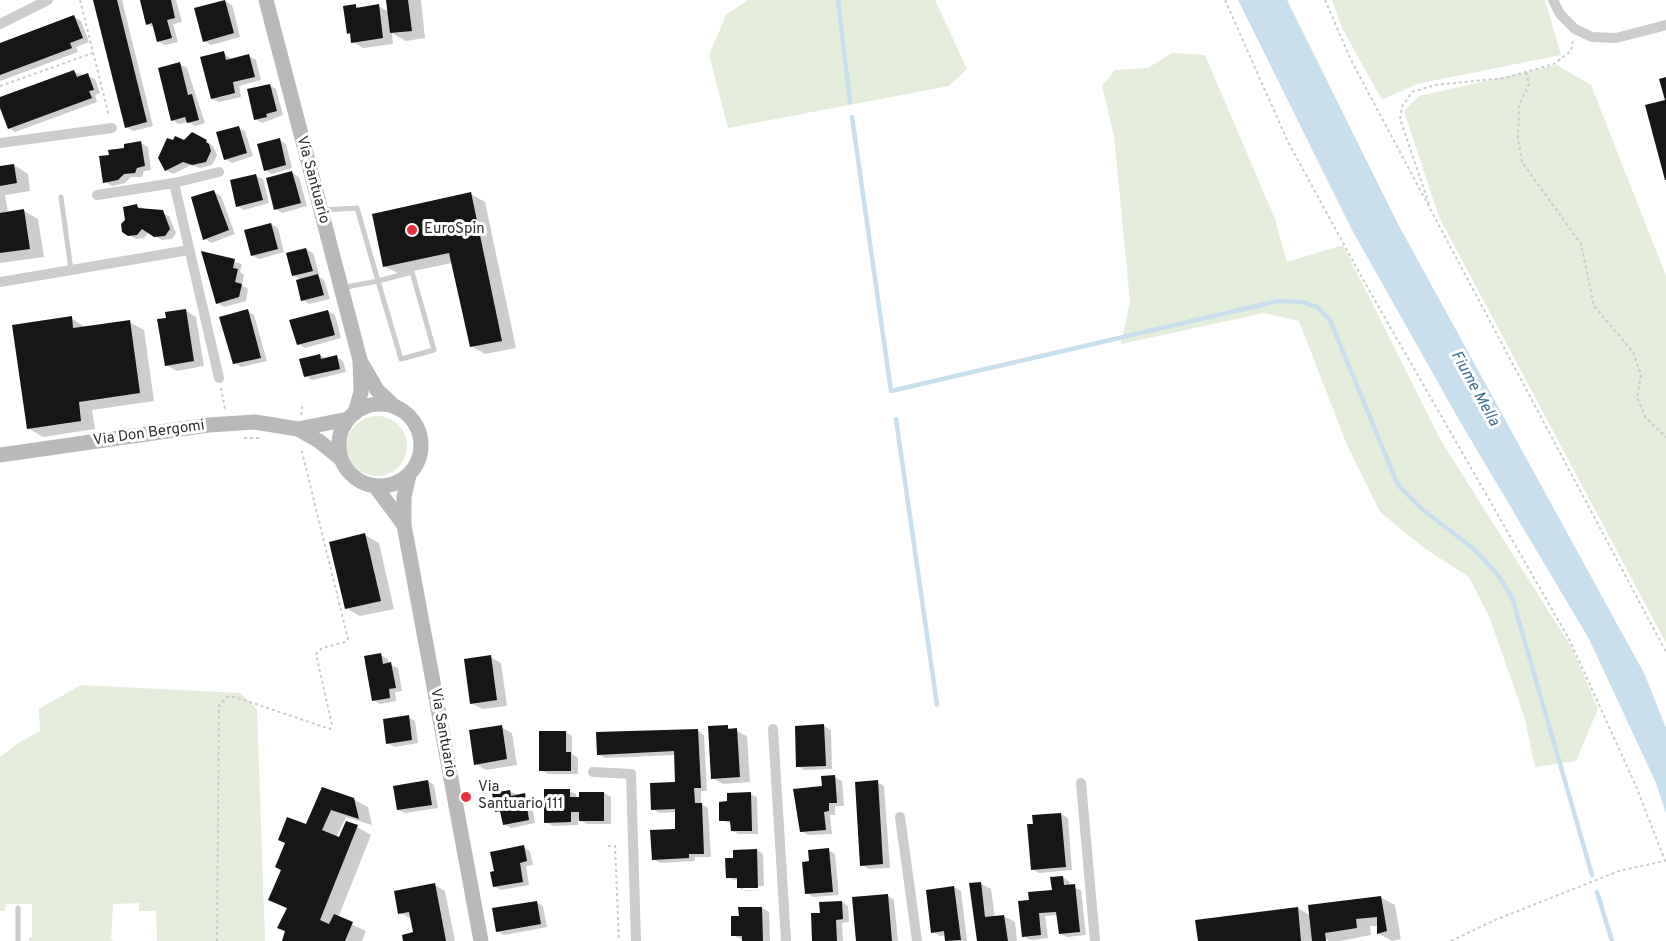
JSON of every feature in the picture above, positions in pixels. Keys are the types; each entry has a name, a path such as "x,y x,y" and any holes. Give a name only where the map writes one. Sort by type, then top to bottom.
{"street":[{"path":"0,24 48,0"},
{"name":"Via Santuario","path":"266,0 360,360 361,392 352,416"},
{"path":"1552,0 1560,15 1575,29 1592,37 1616,38 1666,25"},
{"path":"0,143 112,128"},
{"path":"97,195 174,183 219,172"},
{"path":"174,183 219,378"},
{"path":"0,282 189,250"},
{"name":"Via Santuario","path":"360,360 377,390 394,406"},
{"path":"373,405 394,406 406,413 415,423 420,436 421,450 417,463 409,475 399,482 375,486 355,477 341,459 340,438 352,416 373,405"},
{"name":"Via Don Bergomi","path":"299,437 352,416"},
{"name":"Via Don Bergomi","path":"0,455 209,425 255,423 320,441 341,459"},
{"name":"Via Santuario","path":"409,475 404,497 404,525 481,941"},
{"name":"Via Santuario","path":"375,486 404,525"},
{"path":"773,729 786,941"},
{"path":"593,772 631,774 636,941"},
{"path":"1081,783 1095,941"},
{"path":"900,817 917,941"}],"lane":[{"path":"61,197 71,270"},
{"path":"319,210 357,208 378,281 400,359 434,350 412,272 378,281 340,288"},
{"path":"18,908 18,941"}],"path":[{"path":"80,0 112,128"},
{"path":"1225,0 1294,152 1365,283 1569,639 1636,786 1666,862 1619,872 1496,920 1451,941"},
{"path":"1325,0 1351,60 1666,652"},
{"path":"1431,210 1400,119 1402,107 1412,92 1435,85 1504,78 1554,64 1570,51 1575,29"},
{"path":"0,86 93,53"},
{"path":"1526,72 1528,84 1519,105 1518,138 1522,162 1581,244 1594,306 1634,352 1641,375 1637,396 1641,407 1645,417 1666,437"},
{"path":"219,378 226,415"},
{"path":"217,941 219,706 227,697 235,697 330,729 332,725 316,654 321,648 345,642 348,639 299,437"},
{"path":"241,438 262,438"},
{"path":"608,846 615,846 619,941"}],"green space":[{"path":"748,0 935,0 967,69 949,86 728,128 709,55 726,15"},
{"path":"1332,0 1545,0 1561,55 1417,84 1382,100 1342,28"},
{"path":"1172,53 1205,55 1275,219 1287,262 1343,245 1440,439 1573,650 1598,709 1576,761 1535,767 1525,719 1490,619 1469,577 1424,548 1380,512 1347,445 1299,321 1264,313 1121,344 1130,301 1114,136 1102,86 1115,70 1148,68"},
{"path":"1557,65 1591,85 1666,276 1666,643 1439,217 1404,111 1419,96"},
{"path":"371,416 383,416 394,421 402,429 407,446 405,458 394,471 383,476 371,476 360,471 352,463 347,452 347,440 352,429 360,421"},
{"path":"81,685 240,693 257,709 265,941 157,941 156,911 139,911 139,903 113,904 111,939 115,941 29,941 29,937 32,937 32,904 6,904 5,911 0,911 0,757 40,731 39,709"}],"water":[{"name":"Fiume Mella","path":"1238,0 1287,0 1398,224 1645,675 1666,728 1666,814 1656,783 1589,639 1462,425 1352,230"}],"building":[{"path":"93,0 117,0 147,122 125,128"},
{"path":"140,0 171,0 175,18 167,20 172,38 157,42 152,23 146,25"},
{"path":"225,0 234,33 203,42 194,8"},
{"path":"386,0 408,0 412,31 390,33"},
{"path":"356,4 356,8 379,4 383,38 351,43 350,33 347,34 343,6"},
{"path":"74,15 83,38 70,43 72,48 0,75 0,43"},
{"path":"224,51 226,60 249,54 255,77 233,82 235,93 211,99 200,57"},
{"path":"180,62 188,95 192,94 199,120 187,123 185,117 171,121 158,68"},
{"path":"74,70 77,77 88,73 94,90 89,91 92,98 8,129 0,108 0,97"},
{"path":"1666,77 1665,180 1645,105 1665,100 1659,79"},
{"path":"270,84 277,111 266,114 267,117 254,120 247,89"},
{"path":"239,126 247,153 224,160 216,132"},
{"path":"192,132 207,140 209,144 211,151 206,162 192,165 183,162 165,171 158,158 167,138 173,140 175,136 184,140"},
{"path":"280,138 286,165 264,171 257,144"},
{"path":"141,141 145,166 137,168 135,173 124,174 118,180 103,183 99,156 109,155 108,150 124,148 124,144"},
{"path":"14,164 17,183 0,186 0,166"},
{"path":"292,171 301,203 274,210 266,178"},
{"path":"256,174 263,200 236,207 230,180"},
{"path":"214,190 229,230 203,240 191,197"},
{"path":"471,192 502,341 470,347 449,253 383,267 372,214"},
{"path":"137,204 138,208 163,210 170,229 165,236 154,237 142,229 137,235 128,236 122,232 121,224 125,220 123,207"},
{"path":"24,209 30,249 0,253 0,213"},
{"path":"271,223 278,249 251,256 244,230"},
{"path":"306,248 313,271 292,276 286,253"},
{"path":"201,251 235,259 233,268 238,269 235,282 242,284 239,297 216,304"},
{"path":"318,274 324,295 301,301 296,280"},
{"path":"186,309 194,361 165,366 157,319 166,318 165,312"},
{"path":"248,309 261,358 233,364 219,317"},
{"path":"328,310 335,335 297,345 289,320"},
{"path":"72,316 73,328 130,320 140,393 79,402 81,421 27,429 12,325"},
{"path":"320,354 321,359 337,355 340,369 304,377 299,359"},
{"path":"365,533 381,601 345,609 329,542"},
{"path":"381,653 383,664 391,662 396,688 389,689 390,698 372,701 364,656"},
{"path":"491,655 497,700 470,704 464,659"},
{"path":"409,715 412,740 386,744 383,719"},
{"path":"824,724 826,766 796,767 795,726"},
{"path":"502,725 507,759 474,765 469,730"},
{"path":"728,725 728,729 737,728 740,777 711,779 708,726"},
{"path":"698,729 701,788 694,788 695,803 702,803 704,854 689,854 689,858 652,860 650,830 675,829 675,809 651,810 650,783 675,782 674,751 597,755 596,732"},
{"path":"539,731 566,731 566,752 571,752 571,771 539,771"},
{"path":"835,775 837,803 829,803 829,811 824,812 826,830 800,832 793,789 822,786 821,776"},
{"path":"428,780 432,805 397,810 393,786"},
{"path":"878,780 883,864 860,866 855,782"},
{"path":"322,787 354,798 359,819 331,810 322,830 339,837 346,821 358,825 320,920 329,924 334,914 353,922 345,941 282,941 285,931 277,928 287,908 268,900 281,870 275,867 285,843 278,840 287,817 306,824"},
{"path":"544,789 570,789 570,797 579,797 579,792 604,792 604,821 579,821 579,812 571,812 571,822 544,823"},
{"path":"510,790 511,796 525,793 529,820 503,825 500,811 495,812 492,793"},
{"path":"751,792 752,831 731,831 730,821 719,821 719,802 727,801 727,793"},
{"path":"1061,813 1066,867 1031,870 1027,824 1033,824 1032,815"},
{"path":"524,845 527,861 520,863 523,882 493,887 490,872 494,871 490,852"},
{"path":"829,848 833,892 805,894 802,862 809,861 808,850"},
{"path":"757,849 758,888 737,888 737,878 726,878 725,858 733,858 733,850"},
{"path":"1063,876 1064,885 1075,884 1080,932 1059,934 1056,912 1039,913 1041,935 1022,937 1018,901 1029,900 1028,892 1052,890 1050,877"},
{"path":"981,882 985,917 1004,915 1008,941 977,941 969,883"},
{"path":"435,883 446,941 403,941 402,935 413,932 409,912 398,914 394,891"},
{"path":"954,886 961,940 945,941 944,931 931,933 926,890"},
{"path":"888,894 892,941 856,941 852,897"},
{"path":"1381,896 1387,931 1377,934 1377,917 1356,919 1357,928 1325,933 1326,941 1312,941 1308,905"},
{"path":"537,901 541,924 496,932 492,908"},
{"path":"842,901 843,919 836,920 837,941 812,941 811,913 820,913 819,902"},
{"path":"738,907 762,907 763,941 742,941 742,936 731,936 731,916 739,916"},
{"path":"1298,907 1301,941 1198,941 1195,920"}],"waterway":[{"path":"838,0 850,102"},
{"path":"852,117 891,391 1278,301 1302,302 1317,307 1330,320 1398,485 1423,510 1474,549 1497,574 1512,597 1592,875"},
{"path":"896,419 937,705"},
{"path":"1597,892 1612,941"}],"place":[{"name":"EuroSpin","path":"412,230"},
{"name":"Via Santuario 111","path":"466,797"}]}
